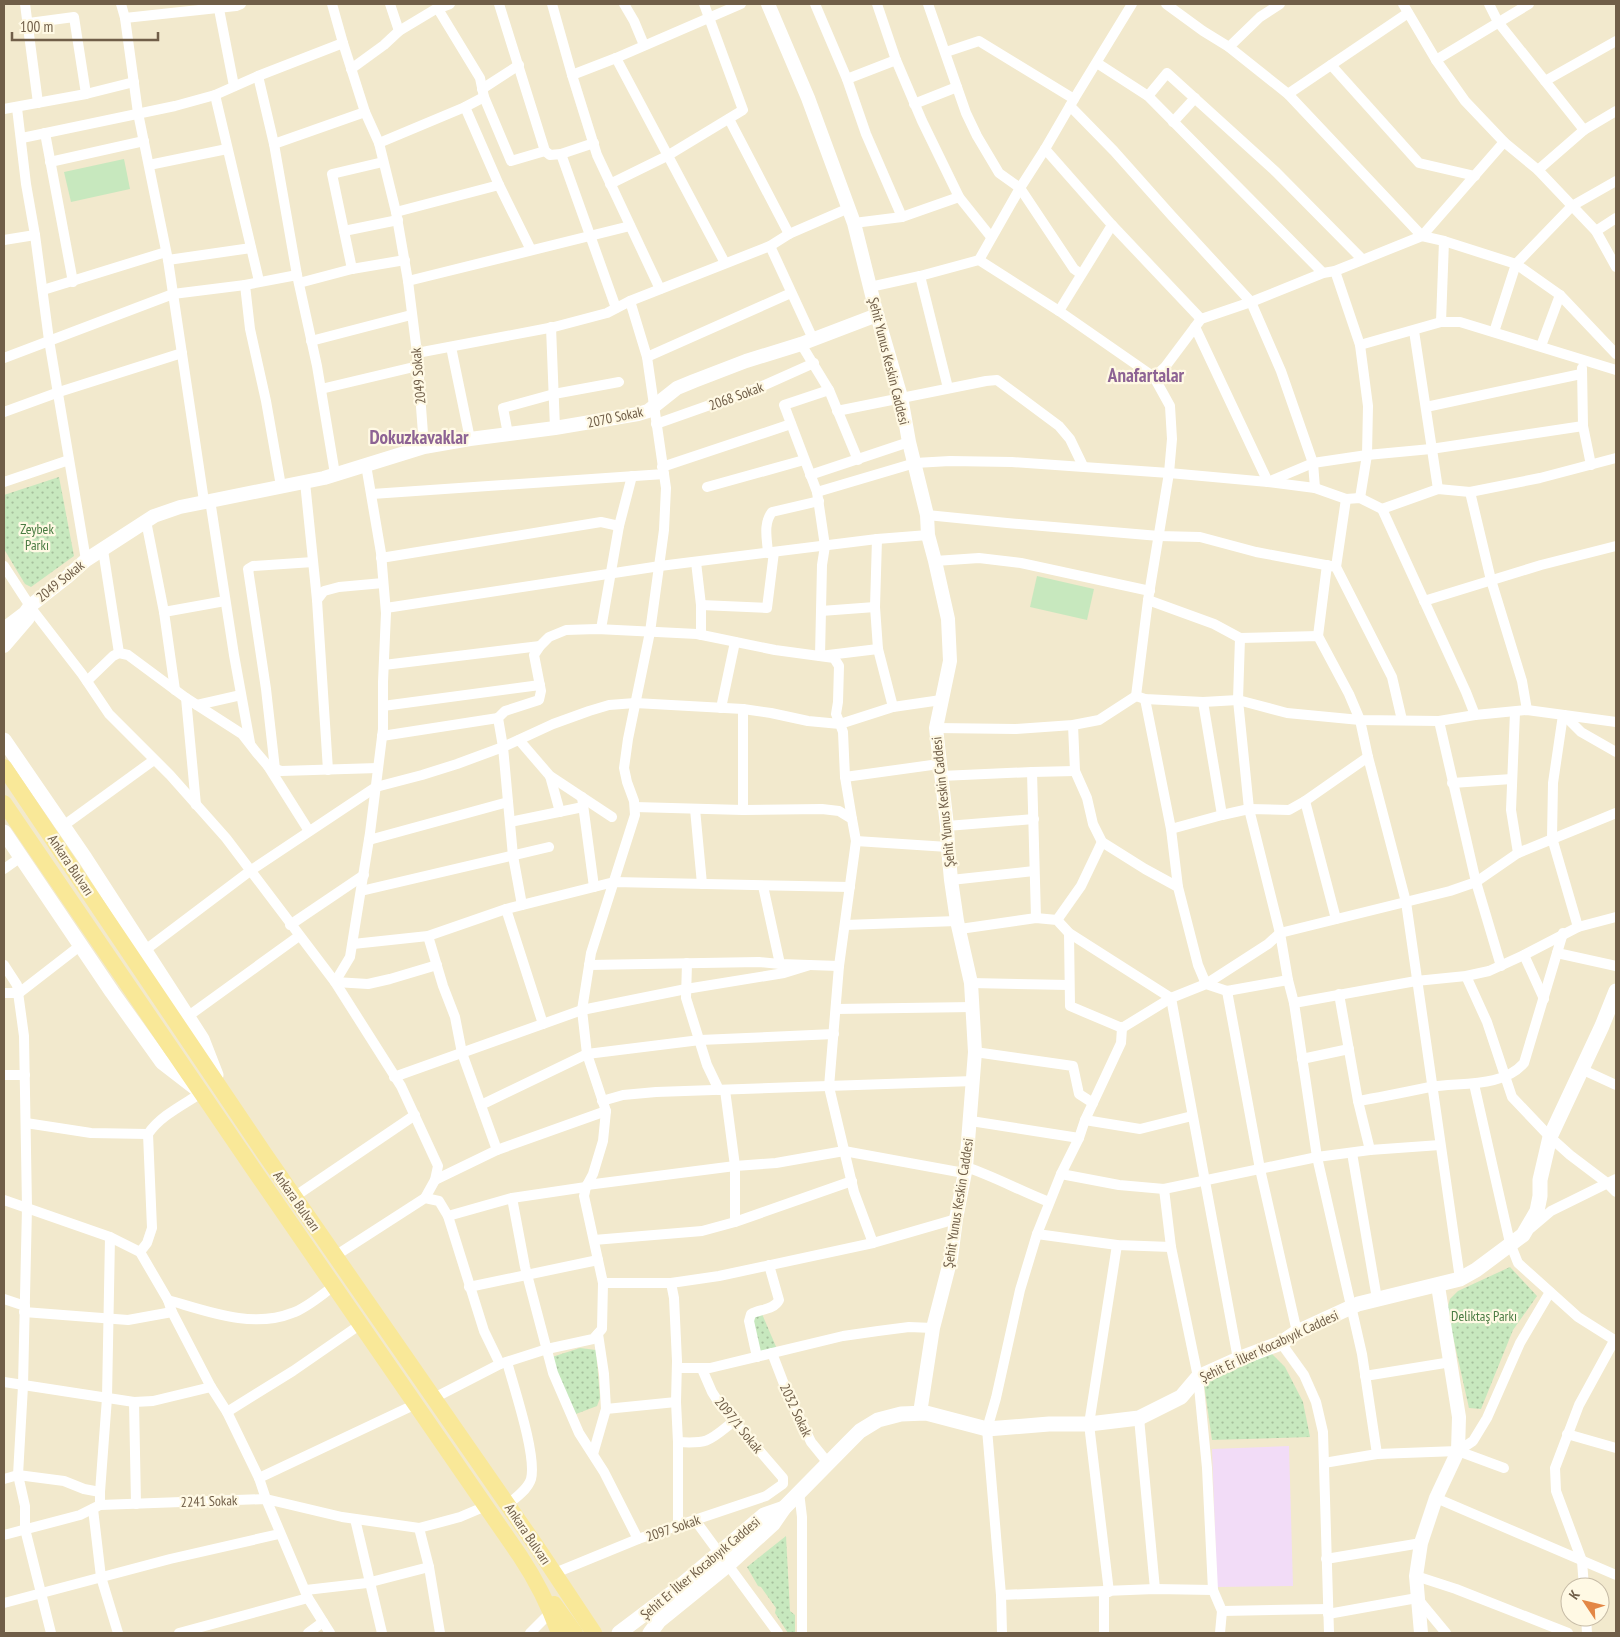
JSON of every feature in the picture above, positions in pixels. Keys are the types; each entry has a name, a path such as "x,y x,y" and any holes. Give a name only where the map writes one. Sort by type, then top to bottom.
{"main road":[{"path":"6,746 63,826 202,1039 220,1085"},
{"name":"Ankara Bulvarı","path":"4,767 294,1197 508,1504 594,1633"},
{"name":"Ankara Bulvarı","path":"4,803 201,1093 532,1574 575,1633"},
{"path":"4,832 112,992 162,1062 201,1093"},
{"name":"Şehit Er İlker Kocabıyık Caddesi","path":"650,1633 773,1524 784,1508 799,1492 860,1430 869,1425 890,1416 920,1413 987,1428 1049,1424 1089,1424 1139,1418 1181,1397 1198,1378 1238,1359 1281,1343 1297,1332 1350,1307 1460,1279 1488,1262 1510,1243 1523,1235 1537,1211 1540,1196 1540,1180 1550,1138 1616,991"},
{"name":"Şehit Er İlker Kocabıyık Caddesi","path":"619,1633 672,1593 764,1515 784,1508"},
{"name":"Ankara Bulvarı","path":"532,1574 559,1633"}],"street":[{"path":"26,4 38,103"},
{"path":"121,4 125,18 138,113 167,256 207,501 251,746"},
{"path":"125,18 218,5 236,6 241,4"},
{"name":"2049 Sokak","path":"4,629 86,560 154,516 180,507 305,482 424,447 417,353 408,280 397,216 379,143 365,112 332,4"},
{"path":"390,4 399,31"},
{"path":"351,69 384,45 399,31 435,8 450,4"},
{"path":"499,4 546,151 550,155 560,154 594,143"},
{"path":"552,4 594,143 610,184 660,289"},
{"path":"624,4 634,21 644,45"},
{"path":"610,184 667,156 743,110 704,4"},
{"path":"572,75 741,4"},
{"name":"Şehit Yunus Keskin Caddesi","path":"768,4 808,98 854,223 877,315 901,397 909,442 927,515 928,535 948,619 950,661 936,728 951,880 958,925 971,983 975,1052 974,1081 965,1170 951,1258 933,1328 920,1413"},
{"path":"815,4 847,79 866,134 902,217"},
{"path":"877,4 896,60 914,104 959,198 991,237"},
{"path":"928,4 966,113 991,161 999,173 1020,188 1074,269 1081,274"},
{"path":"870,287 979,260 1020,188 1132,4"},
{"path":"1166,4 1230,47 1288,94 1422,236 1516,264 1560,295 1616,354"},
{"path":"1230,47 1260,17 1280,4"},
{"path":"1489,4 1498,22 1584,130"},
{"path":"1436,60 1529,4"},
{"path":"218,5 234,86"},
{"path":"435,8 480,78 483,93 511,161 546,151"},
{"path":"1288,94 1331,65 1406,8 1436,60 1465,101 1504,142 1538,170 1596,231 1615,261"},
{"path":"29,23 74,17 86,94"},
{"path":"946,52 979,41 1072,102 1171,216 1251,302 1281,371 1313,463 1315,488"},
{"path":"1545,81 1616,41"},
{"path":"22,138 175,106 215,95 343,43"},
{"path":"616,58 725,263"},
{"path":"847,79 896,60"},
{"path":"1097,62 1148,96 1323,273"},
{"path":"379,143 465,107 519,65"},
{"path":"1331,65 1419,163 1475,176"},
{"path":"1148,96 1167,73 1276,172 1362,259"},
{"path":"258,76 274,144 335,474"},
{"path":"4,109 86,94 134,82"},
{"path":"914,104 957,87"},
{"path":"215,95 259,281"},
{"path":"1173,122 1195,98"},
{"path":"465,107 499,185 531,250"},
{"path":"17,108 49,340 86,560"},
{"path":"1538,170 1584,130 1616,111"},
{"path":"274,144 365,112"},
{"path":"730,119 789,234"},
{"path":"45,133 72,282"},
{"path":"50,162 144,141"},
{"path":"1154,377 1165,367 1198,323 1422,236 1504,142"},
{"path":"149,165 227,149"},
{"path":"1045,149 1198,323 1268,482"},
{"path":"560,154 616,308"},
{"path":"352,269 332,174 383,162"},
{"path":"1494,332 1516,264 1572,206 1616,181"},
{"path":"344,231 499,185"},
{"path":"854,223 902,217 959,198"},
{"path":"417,353 551,327 607,313 630,301 770,246 789,234 849,208"},
{"path":"1596,231 1616,218"},
{"path":"1059,311 1112,225"},
{"path":"408,280 630,226"},
{"path":"4,240 35,235"},
{"path":"1441,322 1444,241"},
{"path":"770,246 791,293 814,363 829,390 858,460"},
{"path":"43,290 167,256 251,248"},
{"path":"4,358 173,294 245,285 259,281 298,279 404,260"},
{"path":"979,260 1059,311 1154,377 1170,406 1172,439 1169,473 1149,595 1140,698 1172,830 1178,887 1198,965 1206,984 1227,991 1288,980"},
{"path":"1335,271 1360,345 1368,406 1367,455 1360,498"},
{"path":"920,276 948,388"},
{"path":"245,285 250,329 266,401 280,486"},
{"path":"647,357 791,293"},
{"path":"1541,346 1560,295"},
{"path":"434,1398 504,1363 547,1349 594,1339 602,1328 603,1283 584,1196 594,1174 603,1142 604,1106 587,1054 582,1010 591,953 635,815 635,807 624,768 650,632 660,566 666,488 647,357 630,301"},
{"name":"2070 Sokak","path":"424,447 638,414 654,406 672,392 694,381 746,361 807,342 877,315"},
{"path":"311,341 411,316"},
{"path":"1360,345 1441,322 1460,322 1616,370"},
{"path":"551,327 555,428"},
{"path":"1414,331 1438,489"},
{"path":"451,347 470,439"},
{"path":"4,412 59,392 182,353"},
{"path":"1582,360 1583,426 1591,465"},
{"name":"2068 Sokak","path":"656,424 758,388 814,363"},
{"path":"320,389 418,366"},
{"path":"1426,407 1581,374"},
{"path":"838,411 986,380 997,380 1059,426 1070,438 1083,466"},
{"path":"508,434 503,408 554,394 620,382"},
{"path":"820,656 822,565 826,546 818,496 784,405 829,390"},
{"path":"372,494 632,476 663,471 791,424"},
{"path":"1268,482 1313,463 1367,455 1431,449 1583,426"},
{"path":"810,475 909,442"},
{"path":"1382,509 1438,489 1470,492 1540,478 1616,458"},
{"path":"4,482 69,460"},
{"path":"707,487 804,460"},
{"path":"701,605 767,608 771,552 766,526 767,518 772,512 915,464 959,461 1083,466 1268,482 1315,488 1346,499 1360,498 1382,509 1475,715"},
{"path":"334,982 350,957 364,875 382,736 386,608 381,558 366,465"},
{"path":"601,629 618,526 632,476"},
{"path":"305,482 317,600 328,770"},
{"path":"1470,492 1491,580 1522,681 1527,710"},
{"path":"1346,499 1318,636 1349,694 1360,720 1406,902 1460,1279"},
{"path":"927,515 1159,536 1200,537 1256,552 1331,566"},
{"path":"146,521 164,612 175,690"},
{"path":"381,558 601,522 618,526"},
{"path":"386,608 660,566 877,539 928,535"},
{"path":"877,539 875,607 878,649 893,707"},
{"path":"1424,601 1595,550 1616,546"},
{"path":"103,550 119,653"},
{"path":"935,561 979,558 1021,563 1149,595 1214,624 1240,638 1318,636"},
{"path":"272,767 266,689 248,569 253,566 313,562"},
{"path":"696,562 701,605 701,635"},
{"path":"4,566 31,607 87,681 109,714 226,838 334,982 401,1086 415,1115 438,1166 435,1180 425,1198 335,1256"},
{"path":"1331,566 1392,677 1402,720"},
{"path":"317,600 324,591 339,587 383,583"},
{"path":"164,612 225,601"},
{"path":"4,646 26,621 31,607"},
{"path":"821,611 875,607"},
{"path":"382,736 498,718 505,711 539,700 541,691 534,655 549,637 566,630 601,629 701,635 775,650 834,658 839,666 836,714 842,732 845,777 856,841 839,966 829,1087 852,1181 873,1243"},
{"path":"1240,638 1238,700 1250,809 1280,932 1294,1003 1317,1157 1362,1354 1377,1454"},
{"path":"722,708 735,642"},
{"path":"384,664 540,646"},
{"path":"820,656 878,649"},
{"path":"87,681 113,656 119,653 128,655 197,706 242,734 272,767 309,832"},
{"path":"383,706 540,685"},
{"path":"197,706 241,695"},
{"path":"186,698 196,805"},
{"path":"936,728 1016,729 1073,725 1099,720 1140,698 1203,702 1238,700 1287,713 1360,720 1438,721 1527,710 1616,722"},
{"path":"144,951 250,871 376,787 422,776 502,747 553,724 589,711 609,705 635,703 743,710 771,713 808,721 840,724 893,707 941,700"},
{"path":"1203,702 1222,815"},
{"path":"743,710 743,810"},
{"path":"1515,712 1511,810 1518,853"},
{"path":"1563,715 1581,732 1616,752"},
{"path":"1563,715 1553,783 1552,838 1578,927"},
{"path":"498,718 513,856 522,905"},
{"path":"1438,721 1476,882 1501,966"},
{"path":"1073,725 1075,771 1087,798 1093,824 1102,842 1178,887"},
{"path":"518,740 550,776 582,802 612,817"},
{"path":"1172,830 1250,809 1289,810 1368,757"},
{"path":"63,826 154,760"},
{"path":"272,767 281,771 378,768"},
{"path":"845,777 940,770 1075,771"},
{"path":"1032,772 1036,918"},
{"path":"550,776 560,812"},
{"path":"1452,783 1512,779"},
{"path":"1305,801 1336,919"},
{"path":"369,840 508,802"},
{"path":"510,822 560,812 582,802"},
{"path":"582,802 594,887"},
{"path":"635,807 743,810 822,809 839,811 852,818"},
{"path":"695,809 702,884"},
{"path":"1122,1028 1171,998 1206,984 1268,944 1280,932 1406,902 1476,882 1518,853 1616,812"},
{"path":"947,826 1034,819"},
{"path":"856,841 948,847"},
{"path":"1057,920 1082,886 1102,842"},
{"path":"361,891 549,847"},
{"path":"4,869 21,857"},
{"path":"951,880 1034,871"},
{"path":"290,925 364,875"},
{"path":"352,944 428,936 506,909 614,882 850,888"},
{"path":"763,886 780,964"},
{"path":"506,909 543,1024"},
{"path":"1294,1003 1416,981 1466,976 1489,971 1578,927 1616,917"},
{"path":"845,926 958,925 1036,918 1057,920 1069,933 1171,998 1238,1359"},
{"path":"1069,933 1070,1006 1122,1028"},
{"path":"1358,1101 1432,1087 1474,1084 1504,1077 1517,1071 1524,1063 1563,934"},
{"path":"187,1017 298,936"},
{"path":"428,936 455,1017 462,1053 497,1150"},
{"path":"4,994 19,993 81,945"},
{"path":"1557,953 1616,966"},
{"path":"1524,955 1544,999"},
{"path":"589,965 759,962 839,966"},
{"path":"687,963 686,998 707,1066 722,1090 735,1166 735,1222"},
{"path":"4,965 17,985 24,1036 27,1208 23,1386 18,1475 25,1506 25,1529 51,1633"},
{"path":"334,982 368,984 437,965"},
{"path":"394,1077 582,1010 686,989 784,973 810,965"},
{"path":"1466,976 1487,1022 1512,1097 1550,1138 1570,1155 1612,1181 1616,1192"},
{"path":"971,983 1069,985"},
{"path":"1227,991 1260,1169 1297,1332"},
{"path":"1340,994 1358,1101 1370,1150"},
{"path":"836,1009 973,1007"},
{"path":"1002,1633 987,1428 996,1398 1020,1290 1037,1234 1061,1174 1121,1043 1122,1028"},
{"path":"481,1105 587,1054 700,1040 834,1034"},
{"path":"1302,1059 1349,1049"},
{"path":"975,1052 1073,1066 1079,1094 1093,1104"},
{"path":"1581,1069 1616,1085"},
{"path":"4,1075 24,1075"},
{"path":"435,1180 497,1150 604,1106 623,1095 974,1081"},
{"path":"1474,1084 1510,1243 1518,1263 1578,1317 1615,1341 1579,1405 1555,1468 1556,1491 1582,1561 1583,1577"},
{"path":"140,1252 147,1243 152,1228 148,1134 152,1127 163,1118 201,1093"},
{"path":"294,1197 415,1115"},
{"path":"1085,1120 1140,1129 1192,1116"},
{"path":"971,1121 1079,1138"},
{"path":"26,1123 91,1133 148,1134"},
{"path":"1061,1174 1119,1185 1164,1190 1317,1157 1370,1150 1440,1145"},
{"path":"448,1216 512,1198 735,1166 776,1163 844,1151 965,1170 997,1178 1049,1202"},
{"path":"1352,1153 1377,1299"},
{"path":"594,1240 702,1231 735,1222 852,1181"},
{"path":"1523,1235 1551,1212 1612,1181"},
{"path":"1164,1190 1171,1247 1198,1378 1207,1468 1213,1590 1222,1611 1220,1633"},
{"path":"425,1198 438,1201 448,1216 484,1332 504,1363 526,1436 532,1466 530,1480 521,1494 508,1504"},
{"path":"512,1198 527,1274 553,1373 579,1433 604,1472 638,1539"},
{"path":"4,1200 110,1237 140,1252 168,1300 172,1312 211,1387 227,1412 258,1478 279,1534 307,1594 330,1633"},
{"path":"603,1283 671,1283 873,1243 956,1219"},
{"path":"1037,1234 1117,1245 1171,1247"},
{"path":"110,1237 107,1398 100,1492 96,1507 100,1577 118,1633"},
{"path":"1104,1633 1106,1592 1089,1424 1117,1245"},
{"path":"469,1287 598,1260"},
{"path":"757,1357 749,1321 751,1314 758,1310 772,1308 779,1300 769,1265"},
{"path":"671,1283 674,1298 677,1368 678,1526"},
{"path":"168,1300 224,1316 249,1319 277,1317 294,1313 334,1286"},
{"path":"1421,1633 1416,1576 1421,1543 1436,1498 1458,1451 1459,1417 1438,1286"},
{"path":"1458,1451 1473,1441 1487,1418 1520,1343 1550,1292"},
{"path":"4,1299 24,1309 71,1316 110,1317 128,1320 172,1312"},
{"path":"227,1412 293,1371 360,1324"},
{"path":"677,1368 702,1369 843,1336 878,1330 909,1327 933,1328"},
{"path":"592,1454 606,1409 604,1374 598,1334"},
{"path":"1281,1343 1304,1375 1316,1402 1323,1432 1329,1633"},
{"name":"2032 Sokak","path":"772,1353 787,1392 811,1442 828,1463"},
{"path":"1365,1376 1451,1362"},
{"name":"2097/1 Sokak","path":"702,1369 712,1392 721,1406 783,1478"},
{"path":"4,1382 134,1402 153,1401 211,1387"},
{"path":"134,1402 136,1504"},
{"path":"606,1409 676,1402"},
{"path":"258,1478 416,1404"},
{"path":"1139,1418 1155,1589"},
{"path":"678,1442 700,1443 712,1439 734,1421"},
{"path":"1567,1434 1616,1448"},
{"path":"1324,1463 1377,1454 1458,1451 1504,1468"},
{"path":"4,1480 18,1475 64,1481 84,1489 100,1492"},
{"name":"2097 Sokak","path":"555,1573 638,1539 766,1496 783,1484 783,1478"},
{"path":"799,1492 802,1517 802,1633"},
{"path":"1436,1498 1616,1575"},
{"name":"2241 Sokak","path":"4,1535 80,1515 96,1507 266,1499 355,1519 418,1528"},
{"path":"440,1633 429,1567 418,1528 460,1517 486,1506"},
{"path":"355,1519 382,1633"},
{"path":"696,1520 778,1633"},
{"path":"4,1603 170,1559 279,1534"},
{"path":"1326,1559 1421,1543"},
{"path":"179,1633 307,1594 371,1582 429,1567"},
{"path":"1416,1576 1456,1589 1568,1633"},
{"path":"1000,1595 1155,1589 1213,1590"},
{"path":"1222,1611 1328,1611 1418,1598"},
{"path":"1418,1598 1446,1633"},
{"path":"530,1633 551,1612"},
{"path":"308,1633 323,1622"}],"shaded area":[{"path":"4,4 1616,4 1616,1633 4,1633"},
{"path":"1289,1446 1293,1586 1217,1587 1212,1449"}],"green space":[{"path":"124,159 130,189 71,202 64,172"},
{"name":"Zeybek Parkı","path":"59,477 74,556 31,587 25,584 4,549 4,495"},
{"path":"1037,576 1094,589 1087,620 1030,607"},
{"name":"Deliktaş Parkı","path":"1510,1267 1537,1296 1513,1330 1481,1409 1469,1408 1447,1310 1450,1299 1458,1291"},
{"path":"762,1314 777,1349 758,1353 753,1317"},
{"path":"580,1348 596,1350 600,1398 597,1406 576,1414 552,1357"},
{"path":"1271,1353 1285,1367 1303,1402 1310,1437 1212,1440 1204,1384"},
{"path":"786,1536 790,1611 795,1615 795,1633 788,1633 775,1613 776,1608 761,1587 758,1586 747,1567"}],"district":[{"name":"Anafartalar","path":"1146,375"},
{"name":"Dokuzkavaklar","path":"419,437"}]}
